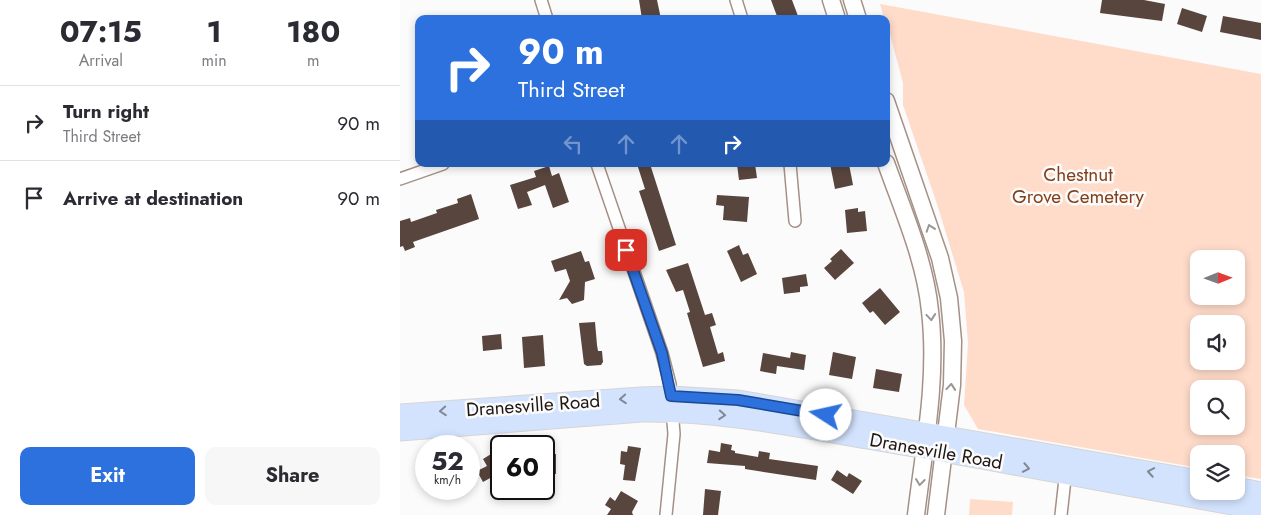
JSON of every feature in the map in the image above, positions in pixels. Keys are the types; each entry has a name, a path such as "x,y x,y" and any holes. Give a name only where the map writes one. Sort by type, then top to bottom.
{"main road":[{"path":"831,0 836,15"},
{"path":"852,0 857,15"},
{"path":"890,113 940,258 949,298 953,364 936,515"},
{"path":"887,167 916,248 930,310 933,364 916,515"},
{"name":"Dranesville Road","path":"400,431 624,413 672,404"},
{"name":"Dranesville Road","path":"400,414 672,404 733,416 925,440 1066,467 1261,510"},
{"name":"Dranesville Road","path":"1066,467 1190,479"},
{"path":"1245,489 1261,492"}],"street":[{"path":"540,0 546,15"},
{"path":"736,0 741,15"},
{"path":"400,179 434,167"},
{"path":"598,167 662,353 672,404 674,434 666,515"},
{"path":"790,167 795,221"},
{"path":"1060,515 1066,467"}],"green space":[{"name":"Chestnut Grove Cemetery","path":"880,4 1261,74 1261,479 1245,476 1245,445 1190,445 1190,466 978,429 964,405 968,343 964,292 937,204 903,105 903,83 890,34 890,15 883,15"},
{"path":"970,499 1013,502 1012,515 969,515"}],"building":[{"path":"639,0 657,0 660,15 641,15"},
{"path":"771,0 792,0 798,15 777,15"},
{"path":"1102,0 1144,0 1165,4 1162,21 1100,13"},
{"path":"1182,8 1207,16 1202,32 1177,24"},
{"path":"1223,16 1261,23 1261,40 1220,32"},
{"path":"549,167 552,176 559,173 569,202 553,208 545,185 527,192 532,205 518,209 510,185 536,177 534,171"},
{"path":"638,167 651,167 676,245 659,251 639,191 645,189"},
{"path":"737,167 755,167 757,178 739,180"},
{"path":"831,167 850,167 853,185 835,189"},
{"path":"471,194 479,219 413,242 415,247 405,251 403,246 400,247 400,221 410,218 411,222 437,213 436,210 458,203 457,199"},
{"path":"717,195 749,197 747,222 723,220 724,206 716,205"},
{"path":"858,208 858,212 865,211 867,231 847,233 845,210"},
{"path":"739,245 743,255 748,253 757,274 741,282 727,251"},
{"path":"841,249 854,263 835,280 824,268 832,261 830,259"},
{"path":"581,251 585,262 589,261 595,279 585,282 584,300 572,304 567,298 559,300 570,281 566,269 555,272 551,261"},
{"path":"688,263 705,315 712,313 716,325 710,327 718,354 723,352 725,361 703,367 687,313 690,312 683,290 676,292 666,270"},
{"path":"806,274 808,286 800,287 800,292 784,294 782,278"},
{"path":"880,288 900,312 885,325 873,311 870,313 862,303"},
{"path":"595,322 598,351 602,351 603,362 601,365 587,366 584,364 579,323"},
{"path":"501,334 502,349 483,351 482,336"},
{"path":"543,335 545,366 524,368 522,337"},
{"path":"791,352 806,355 804,370 777,366 776,374 760,371 763,353 790,358"},
{"path":"833,352 856,357 852,379 829,375"},
{"path":"876,369 902,374 899,392 873,388"},
{"path":"721,443 732,445 731,450 735,451 735,453 758,457 759,451 770,453 769,459 818,466 816,480 745,469 745,466 707,463 709,450 720,452"},
{"path":"628,446 641,448 635,481 623,480 625,465 620,464 621,451 627,452"},
{"path":"555,454 556,454 555,474"},
{"path":"490,455 490,478 483,482 480,476 480,470 487,466 483,459"},
{"path":"837,470 847,477 849,473 862,481 853,494 831,480"},
{"path":"705,489 721,491 718,515 703,515"},
{"path":"621,491 638,501 632,512 633,515 607,515 611,509 605,505 610,497 615,501"}],"route":[{"path":"626,250 662,353 671,396 738,400 826,415"}]}
